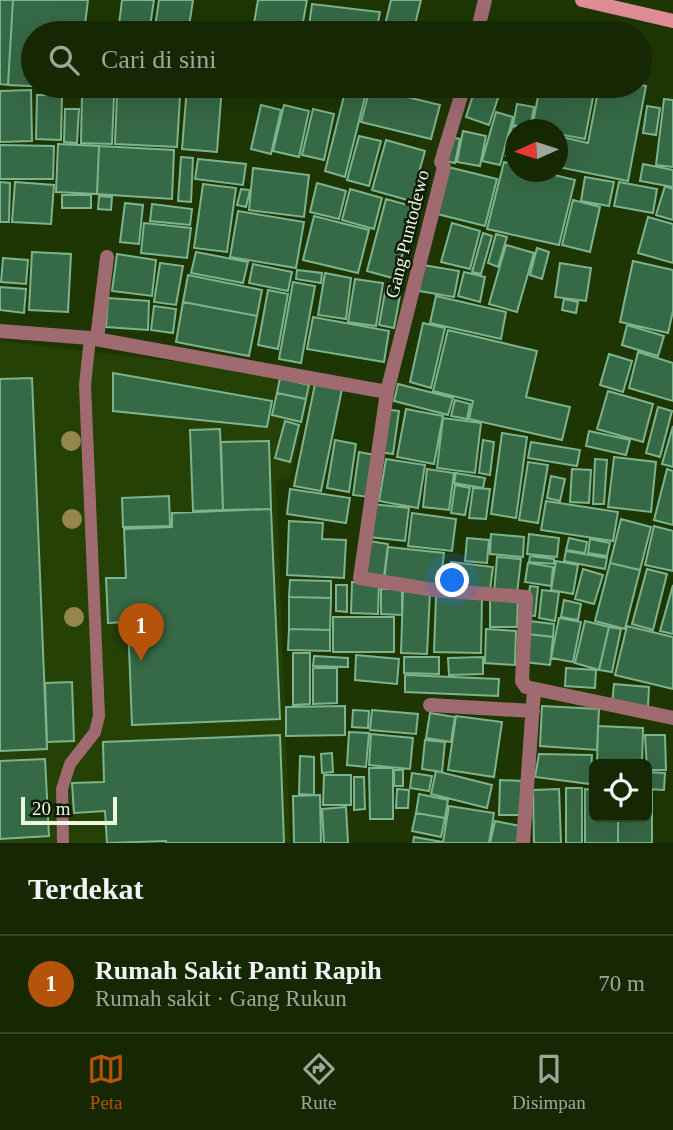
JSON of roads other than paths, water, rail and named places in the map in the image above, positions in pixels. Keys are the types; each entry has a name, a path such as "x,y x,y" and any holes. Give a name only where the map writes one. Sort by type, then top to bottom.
{"main road":[{"path":"582,0 673,21"}],"street":[{"path":"480,21 485,0"},
{"name":"Gang Puntodewo","path":"461,98 442,162 444,167 387,392 360,578 434,590 526,597 522,681 526,687 534,690"},
{"path":"94,338 107,257"},
{"path":"0,331 94,338 387,392"},
{"path":"523,843 534,690 673,718"},
{"path":"430,705 533,711"}],"lane":[{"path":"63,843 62,789 70,764 95,732 99,716 85,385 94,338"}],"place":[{"name":"Rumah Sakit Panti Rapih","path":"141,661"}]}
